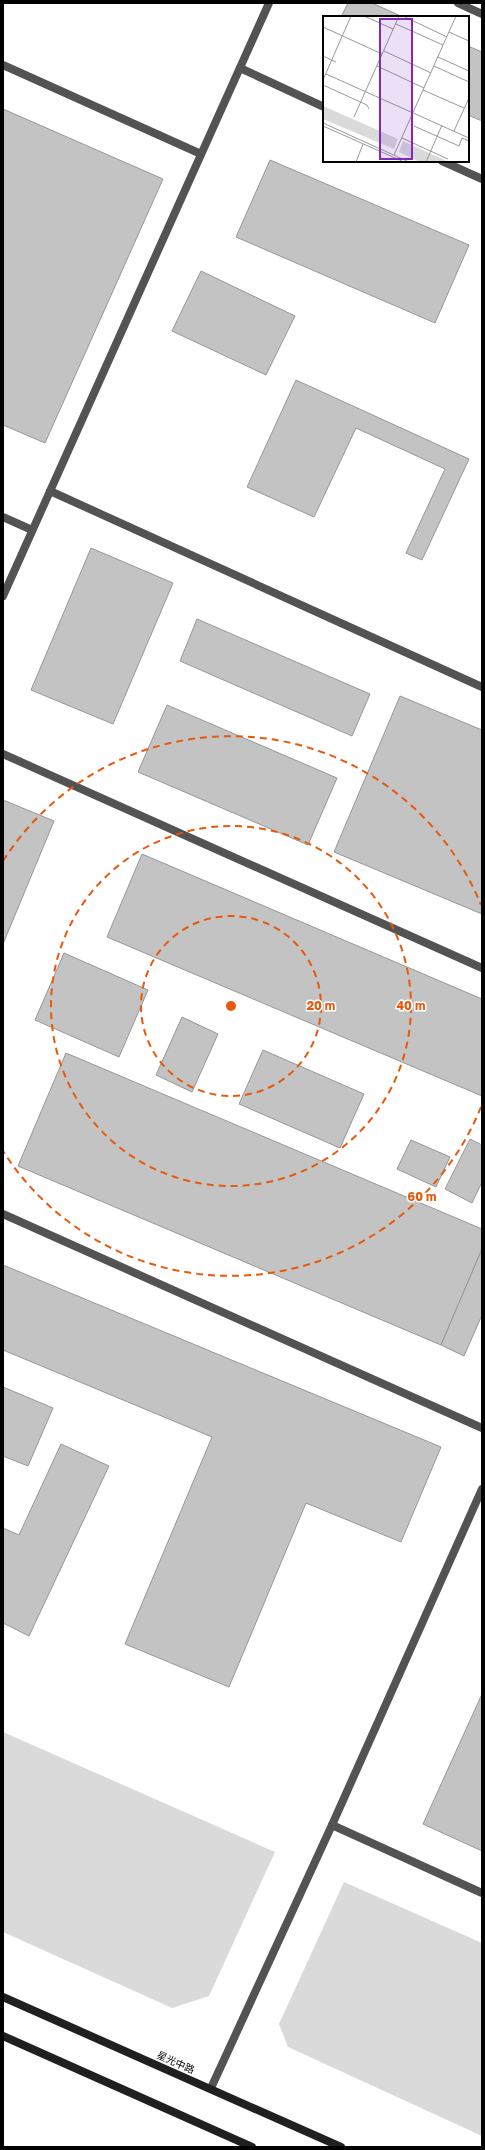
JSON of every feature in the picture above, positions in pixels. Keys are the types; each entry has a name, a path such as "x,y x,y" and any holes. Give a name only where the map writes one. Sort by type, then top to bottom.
{"main road":[{"name":"星光中路","path":"3,1997 341,2147"},
{"path":"3,2036 252,2147"}],"lane":[{"path":"3,596 269,3"},
{"path":"458,3 482,14"},
{"path":"3,65 201,154"},
{"path":"240,68 323,107"},
{"path":"444,162 482,179"},
{"path":"50,491 482,687"},
{"path":"3,517 32,530"},
{"path":"3,754 482,968"},
{"path":"3,1214 482,1428"},
{"path":"211,2088 332,1825 482,1489"},
{"path":"332,1825 482,1893"}],"shaded area":[{"path":"3,1732 275,1852 209,1996 172,2008 3,1932"},
{"path":"344,1882 482,1943 482,2136 288,2047 279,2024"}],"building":[{"path":"348,3 372,3 401,16 342,16"},
{"path":"469,46 482,52 482,121 469,115"},
{"path":"3,109 163,179 45,443 3,425"},
{"path":"270,160 469,245 435,323 236,237"},
{"path":"201,271 295,316 266,375 172,331"},
{"path":"296,380 469,459 422,560 406,553 445,469 356,428 314,517 247,487"},
{"path":"91,548 173,583 113,724 31,690"},
{"path":"197,619 370,694 352,736 180,661"},
{"path":"400,696 482,730 482,914 334,852"},
{"path":"167,705 337,778 308,845 138,772"},
{"path":"3,800 54,821 3,944"},
{"path":"142,854 482,999 482,1096 107,937"},
{"path":"64,953 148,990 119,1057 35,1020"},
{"path":"182,1017 218,1034 192,1092 156,1075"},
{"path":"263,1050 364,1094 340,1148 239,1104"},
{"path":"66,1053 482,1229 482,1249 441,1345 18,1166"},
{"path":"470,1139 482,1145 482,1182 472,1203 445,1189"},
{"path":"411,1140 450,1157 436,1187 397,1169"},
{"path":"482,1249 482,1315 464,1356 441,1345"},
{"path":"3,1265 441,1447 401,1542 306,1503 229,1687 125,1644 212,1437 3,1350"},
{"path":"3,1387 53,1408 28,1466 3,1456"},
{"path":"61,1444 109,1466 29,1636 3,1623 3,1528 19,1535"},
{"path":"482,1694 482,1851 423,1824"}]}
